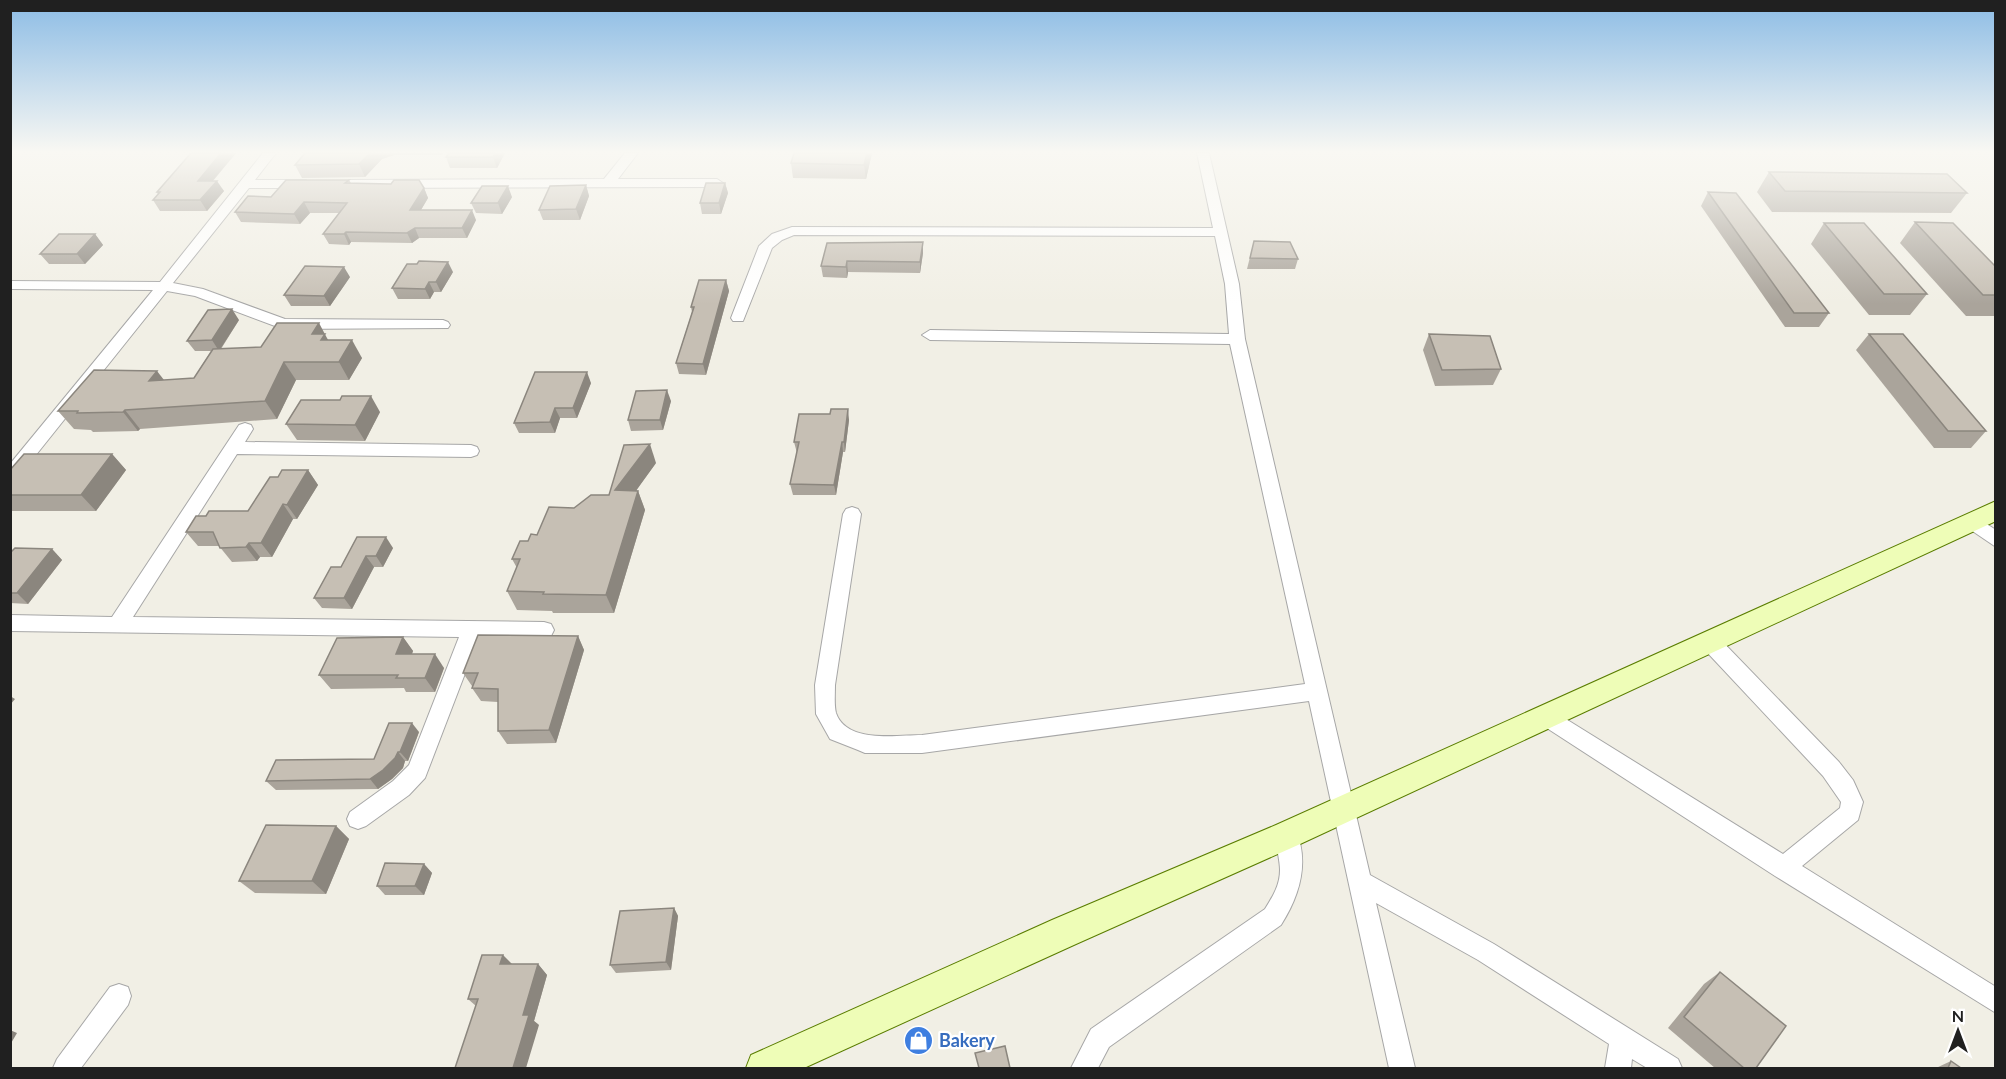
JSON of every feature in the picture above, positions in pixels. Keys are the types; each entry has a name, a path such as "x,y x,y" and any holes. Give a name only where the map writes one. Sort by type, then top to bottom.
{"street":[{"path":"10,476 84,387 229,203"},
{"path":"1214,203 1232,284 1237,339 1402,1068"},
{"path":"738,318 766,246 777,237 792,231 1221,232"},
{"path":"10,285 162,286 198,292 283,324 443,325"},
{"path":"930,335 1237,339"},
{"path":"118,624 235,448 245,429"},
{"path":"235,448 471,451"},
{"path":"852,514 825,685 826,714 837,734 865,744 922,744 1316,691"},
{"path":"764,1068 1064,932 1287,836 1983,516 1995,540"},
{"path":"10,623 544,630"},
{"path":"357,819 401,788 417,771 472,629"},
{"path":"1710,642 1831,769 1845,786 1852,802 1850,813 1783,868"},
{"path":"1546,717 1995,1001"},
{"path":"1084,1068 1100,1038 1273,917 1286,897 1293,877 1287,836"},
{"path":"1361,882 1486,952 1669,1068"},
{"path":"66,1068 119,996"},
{"path":"1618,1068 1622,1039"}],"building":[{"path":"242,203 303,203 294,214 235,212"},
{"path":"347,203 414,203 410,210 472,210 462,228 415,228 407,233 323,234"},
{"path":"542,203 578,203 576,209 539,210"},
{"path":"1716,203 1744,203 1829,313 1794,313"},
{"path":"1915,222 1953,223 1995,266 1995,295 1983,295"},
{"path":"1824,223 1864,223 1927,294 1884,294"},
{"path":"59,234 95,234 77,254 40,254"},
{"path":"1254,241 1290,242 1298,259 1250,258"},
{"path":"923,242 920,262 847,261 846,267 821,266 827,243"},
{"path":"419,261 448,262 436,282 429,282 425,289 392,288 407,264 417,264"},
{"path":"305,266 344,267 324,296 284,295"},
{"path":"699,280 726,280 703,364 676,363 694,307 691,307"},
{"path":"232,309 212,340 187,341 208,310"},
{"path":"277,323 319,323 312,334 325,334 321,340 352,340 339,362 284,362 265,401 125,410 123,412 58,411 94,370 157,371 149,381 194,378 213,349 261,347"},
{"path":"1429,334 1490,336 1501,369 1442,370"},
{"path":"1869,334 1903,334 1986,431 1948,431"},
{"path":"535,372 587,372 573,408 555,408 550,422 514,423"},
{"path":"667,390 660,420 628,420 636,391"},
{"path":"342,396 371,396 355,425 286,424 301,400 340,400"},
{"path":"831,409 848,409 844,442 842,442 834,485 790,484 799,442 794,442 799,414 830,414"},
{"path":"650,444 615,490 638,491 606,595 507,591 520,559 512,559 520,541 528,541 531,534 537,535 549,507 574,508 591,495 609,495 624,445"},
{"path":"24,454 112,454 81,495 10,495 10,470"},
{"path":"282,470 308,470 287,505 283,504 261,543 249,543 246,547 220,548 213,532 186,532 196,516 206,516 209,511 248,511 270,477 278,477"},
{"path":"357,537 386,537 376,556 366,556 344,598 314,598 331,567 341,567"},
{"path":"15,548 52,549 17,593 10,593 10,553"},
{"path":"478,635 578,636 549,730 498,731 498,689 472,688 478,673 463,673"},
{"path":"403,637 396,654 435,654 425,678 396,678 398,675 319,675 337,638"},
{"path":"389,723 412,723 400,752 383,770 370,779 266,781 276,760 374,759"},
{"path":"266,825 336,826 312,881 239,881"},
{"path":"385,863 424,864 415,886 377,886"},
{"path":"674,908 666,962 610,965 620,911"},
{"path":"482,955 503,955 500,964 538,964 523,1015 529,1015 513,1068 455,1068 478,999 468,999"},
{"path":"1720,972 1786,1026 1756,1068 1744,1068 1684,1017"},
{"path":"1005,1046 1010,1068 979,1068 975,1053"},
{"path":"1951,1061 1961,1068 1948,1068"}],"place":[{"name":"Bakery","path":"918,1041"}]}
